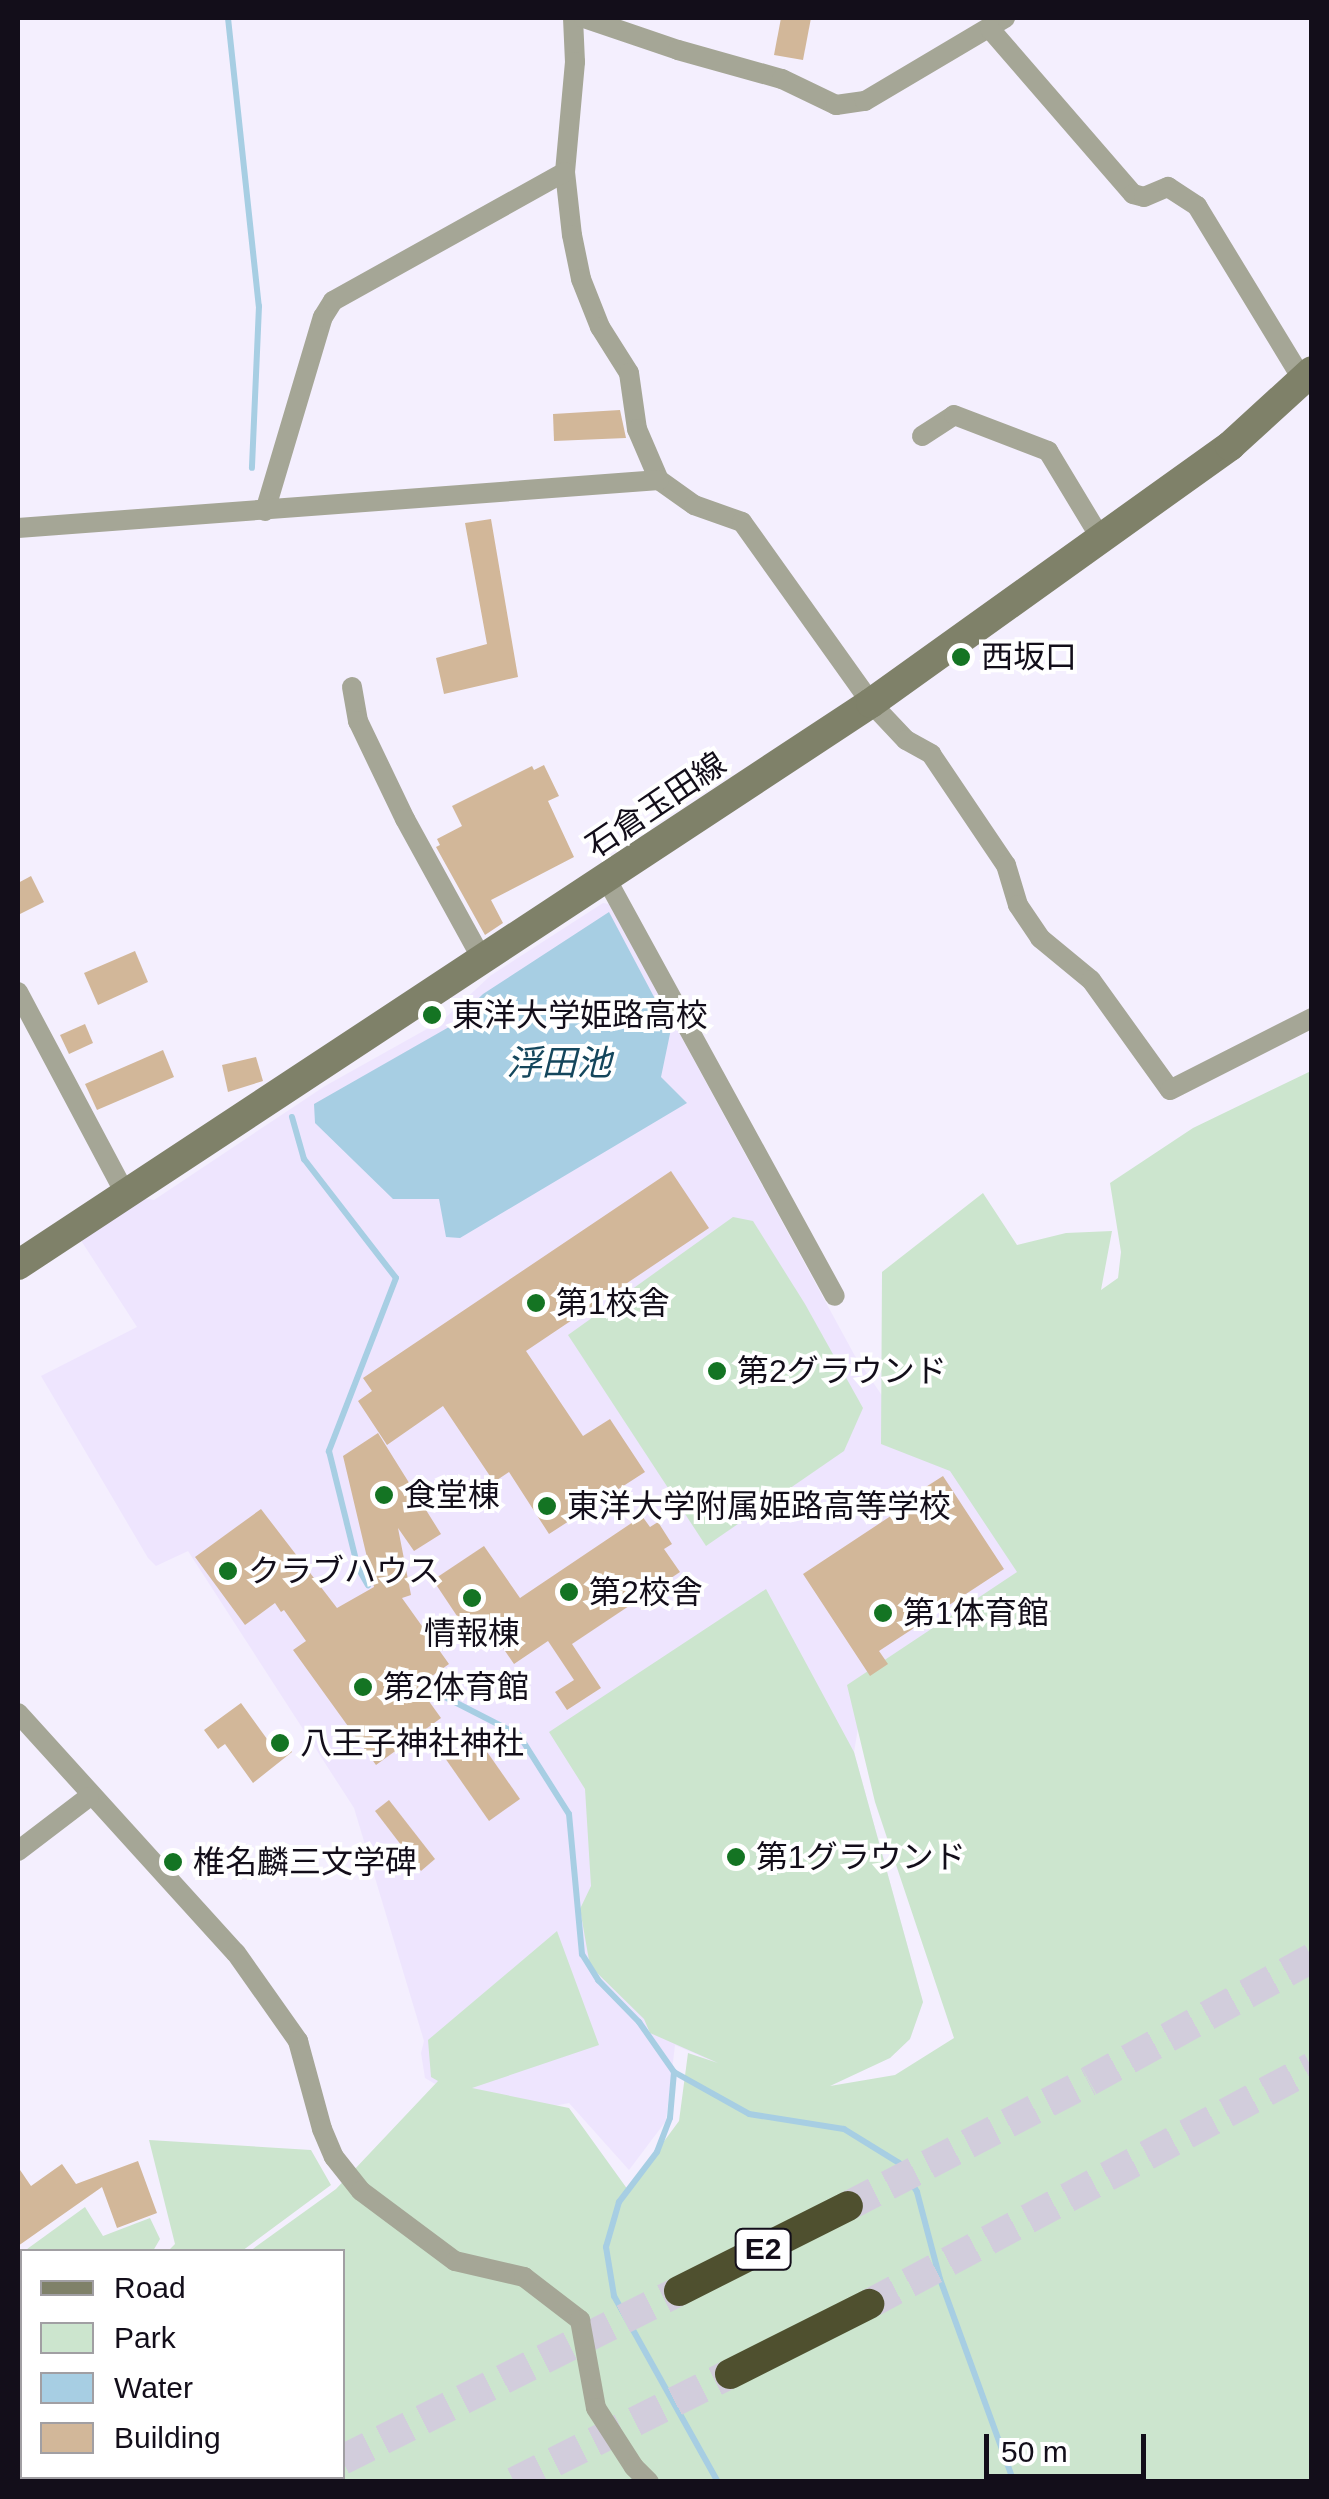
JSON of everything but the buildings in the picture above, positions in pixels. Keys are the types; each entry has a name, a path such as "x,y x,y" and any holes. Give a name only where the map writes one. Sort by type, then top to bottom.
{"highway":[{"name":"E2","path":"679,2291 848,2206"},
{"path":"730,2374 869,2304"}],"main road":[{"name":"石倉玉田線","path":"18,1266 607,880 870,702 1230,446 1307,375"}],"street":[{"path":"572,18 574,62 565,172 581,279 600,327 630,373 637,428 658,480 694,505 742,522 870,702 906,740 931,754 1006,866 1018,905 1040,938 1091,980 1170,1090 1312,1018"},
{"path":"584,18 782,79 836,105 864,101 998,23 1134,194 1144,197 1168,187 1197,206 1307,375"},
{"path":"265,511 323,317 333,301 565,172"},
{"path":"922,436 954,415 1048,451 1101,539"},
{"path":"18,528 658,480"},
{"path":"352,687 358,721 405,819 482,959"},
{"path":"607,880 835,1296"},
{"path":"18,992 125,1193"},
{"path":"18,1713 89,1797 236,1953 298,2041 322,2129 334,2156 361,2191 455,2261 524,2277 580,2320 596,2408 634,2467 649,2482"},
{"path":"18,1851 89,1797"}],"shaded area":[{"name":"東洋大学附属姫路高等学校","path":"603,903 609,904 855,1356 911,1438 950,1462 1018,1573 863,1698 854,1752 923,2002 910,2039 890,2058 785,2093 675,2045 666,2121 629,2170 569,2103 493,2118 425,2078 421,2053 424,2041 354,1808 188,1551 156,1566 148,1558 41,1376 137,1327 80,1239 143,1198 154,1200 325,1086 443,1020 490,976"}],"green space":[{"path":"1311,1071 1311,2481 18,2481 20,2254 20,2479 345,2479 345,2249 253,2249 336,2189 438,2081 431,2077 428,2040 557,1931 599,2045 472,2088 569,2108 628,2190 679,2121 688,2053 718,2063 650,2033 644,2019 590,1966 580,1909 591,1886 585,1789 549,1732 766,1589 854,1752 923,2002 910,2039 890,2058 830,2086 895,2075 954,2038 875,1802 847,1685 1017,1572 950,1471 881,1444 882,1272 983,1193 1017,1245 1066,1233 1112,1231 1101,1290 1118,1278 1121,1252 1110,1183 1193,1128"},
{"name":"第2グラウンド","path":"733,1217 753,1221 863,1408 844,1451 706,1546 568,1335"},
{"path":"149,2140 311,2150 331,2185 245,2249 170,2249 175,2244"},
{"path":"85,2207 103,2236 150,2218 160,2239 154,2249 27,2249"}],"water":[{"name":"浮田池","path":"609,912 671,1029 661,1077 687,1103 460,1238 446,1237 439,1199 393,1199 315,1123 314,1104 449,1027 483,994"}],"waterway":[{"path":"228,18 259,306 252,468"},
{"path":"292,1117 304,1159 396,1278 329,1451 358,1568 368,1585"},
{"path":"427,1674 439,1694 519,1735 569,1814 582,1954 598,1980 639,2022 674,2072 749,2114 844,2129 899,2163 917,2192 940,2279 1014,2482"},
{"path":"674,2072 670,2118 657,2152 619,2202 606,2247 614,2296 718,2482"}],"tunnel":[{"path":"848,2206 1089,2081 1312,1958"},
{"path":"869,2304 1312,2067"},
{"path":"345,2458 679,2291"},
{"path":"514,2482 730,2374"},
{"path":"299,2482 304,2479"}],"place":[{"name":"西坂口","path":"961,657"},
{"name":"東洋大学姫路高校","path":"432,1015"},
{"name":"第1校舎","path":"536,1303"},
{"name":"第2グラウンド","path":"717,1371"},
{"name":"食堂棟","path":"384,1495"},
{"name":"東洋大学附属姫路高等学校","path":"547,1506"},
{"name":"クラブハウス","path":"228,1571"},
{"name":"第2校舎","path":"569,1592"},
{"name":"情報棟","path":"472,1598"},
{"name":"第1体育館","path":"883,1613"},
{"name":"第2体育館","path":"363,1687"},
{"name":"八王子神社神社","path":"280,1743"},
{"name":"第1グラウンド","path":"736,1857"},
{"name":"椎名麟三文学碑","path":"173,1862"}]}
